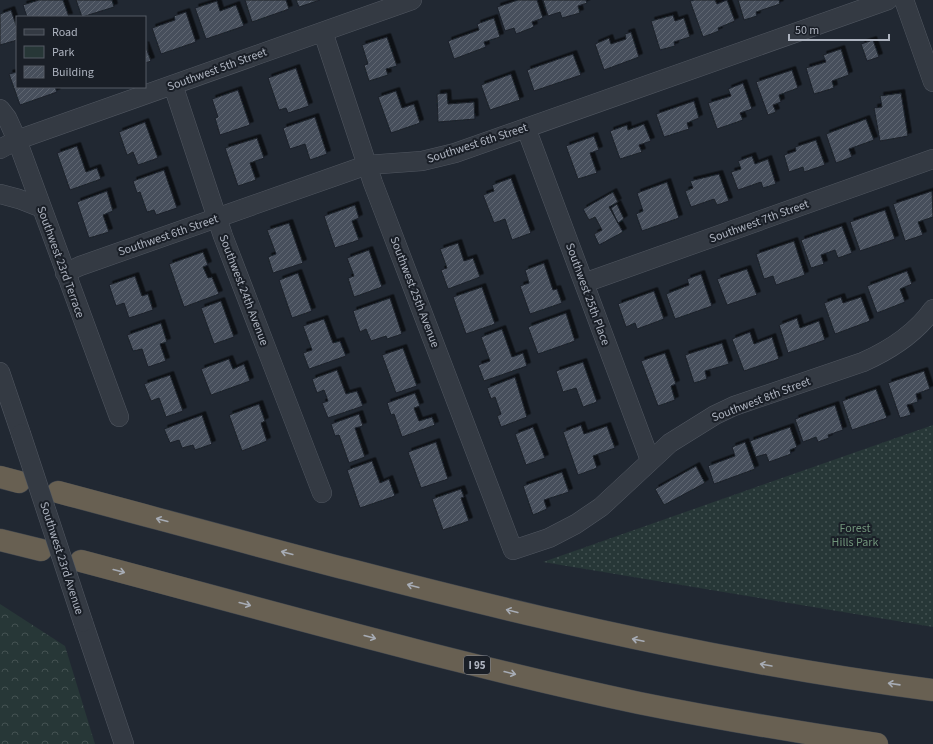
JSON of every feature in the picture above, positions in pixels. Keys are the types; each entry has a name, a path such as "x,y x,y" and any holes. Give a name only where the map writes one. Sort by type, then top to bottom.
{"highway":[{"path":"58,492 451,596 594,630 785,668 933,690"},
{"path":"0,540 40,550 0,546"},
{"name":"I 95","path":"81,561 558,685 736,722 877,744"}],"street":[{"name":"Southwest 5th Street","path":"0,149 17,140 412,0"},
{"name":"Southwest 6th Street","path":"65,274 80,266 367,165 422,161 455,153 888,0"},
{"path":"904,0 933,82"},
{"name":"Southwest 25th Avenue","path":"323,32 367,165 513,550"},
{"name":"Southwest 24th Avenue","path":"173,85 217,218 322,493"},
{"name":"Southwest 23rd Terrace","path":"0,109 7,118 17,140 65,274 119,417"},
{"name":"Southwest 25th Place","path":"526,128 650,460"},
{"name":"Southwest 7th Street","path":"584,283 933,159"},
{"path":"0,194 19,198 42,208"},
{"name":"Southwest 8th Street","path":"513,550 549,538 576,524 616,494 650,460 670,443 696,425 734,406 864,362 879,355 899,343 916,328 933,309"},
{"name":"Southwest 23rd Avenue","path":"0,372 124,744"}],"green space":[{"name":"Forest Hills Park","path":"933,425 933,627 543,562"},
{"path":"0,604 65,646 95,744 0,744"}],"building":[{"path":"39,0 63,0 69,16 27,16 23,5"},
{"path":"76,0 112,0 114,7 82,16"},
{"path":"245,0 286,0 289,9 252,22"},
{"path":"296,0 320,0 299,7"},
{"path":"518,0 537,0 543,18 532,22 534,27 516,34 514,28 505,31 497,7"},
{"path":"543,0 586,0 587,3 578,6 580,13 562,18 560,12 548,16"},
{"path":"715,0 717,4 727,0 735,21 718,28 719,31 703,37 690,1"},
{"path":"738,0 779,0 780,4 756,12 757,16 744,20"},
{"path":"217,1 220,11 236,5 244,26 206,39 195,8"},
{"path":"11,10 16,25 16,40 0,45 0,14"},
{"path":"186,12 196,42 161,54 152,28 175,20 174,16"},
{"path":"673,15 675,21 684,18 690,37 674,42 675,46 660,50 651,21"},
{"path":"494,18 500,37 484,42 486,47 454,59 448,41 479,30 477,24"},
{"path":"631,32 639,57 604,70 595,44 609,38 611,44 626,39 625,34"},
{"path":"387,37 397,66 386,69 388,75 369,81 364,65 368,64 362,45"},
{"path":"873,40 879,57 867,61 861,44"},
{"path":"146,48 151,61 146,63"},
{"path":"841,49 849,75 832,81 834,88 814,94 806,68 826,62 823,55"},
{"path":"573,54 581,75 534,91 527,70"},
{"path":"296,68 309,106 288,113 286,108 279,110 268,78"},
{"path":"792,70 798,88 779,95 781,102 773,105 776,112 768,115 756,82"},
{"path":"16,72 16,88 55,88 57,92 20,105 9,74"},
{"path":"511,74 520,100 490,110 481,85"},
{"path":"743,83 752,109 740,113 743,120 717,129 708,103 731,96 728,89"},
{"path":"238,90 250,125 220,135 215,118 218,117 212,99"},
{"path":"396,91 402,108 414,104 420,123 391,133 378,97"},
{"path":"447,93 448,104 474,102 475,119 438,122 437,94"},
{"path":"901,93 908,136 880,141 874,108 882,107 880,96"},
{"path":"694,101 699,118 687,123 689,129 664,137 656,114"},
{"path":"315,117 327,154 310,160 305,144 290,149 283,128"},
{"path":"866,119 874,140 849,149 852,157 836,163 826,134"},
{"path":"145,122 158,158 138,165 133,152 127,155 119,132"},
{"path":"644,124 651,141 639,145 642,152 620,159 610,131 627,125 628,130"},
{"path":"594,136 599,150 590,153 597,173 578,179 566,146"},
{"path":"257,138 264,158 250,163 256,180 238,186 225,148"},
{"path":"816,140 825,165 804,172 803,167 789,172 784,155 796,151 795,147"},
{"path":"77,146 86,172 97,168 101,179 70,190 57,153"},
{"path":"752,156 755,164 768,159 776,184 763,188 761,182 738,190 731,172 741,169 738,161"},
{"path":"164,170 177,208 156,215 154,210 147,212 140,192 137,193 133,181"},
{"path":"719,174 729,201 717,205 714,199 691,207 685,191 693,188 690,181"},
{"path":"511,178 531,233 512,240 505,219 494,223 483,195 494,191 492,185"},
{"path":"667,182 679,218 642,231 636,214 643,211 637,193"},
{"path":"107,191 113,211 103,215 109,232 89,238 77,202"},
{"path":"932,191 933,217 918,222 923,235 905,241 893,204"},
{"path":"613,192 618,202 609,207 623,232 599,245 594,234 602,230 595,217 589,220 583,209"},
{"path":"617,204 624,219 618,223 611,208"},
{"path":"355,205 359,218 352,221 359,240 335,248 324,216"},
{"path":"885,210 895,239 860,251 850,222"},
{"path":"289,223 303,263 273,273 268,257 276,254 267,230"},
{"path":"842,226 852,253 838,258 835,250 821,255 824,264 811,268 801,240"},
{"path":"794,241 805,275 776,285 773,276 764,279 756,254"},
{"path":"458,243 464,261 473,258 480,277 448,289 441,270 447,268 440,249"},
{"path":"369,250 382,287 354,297 348,278 354,276 347,258"},
{"path":"203,252 208,265 203,267 208,278 212,277 219,294 184,307 169,264"},
{"path":"544,263 553,290 557,289 562,303 530,314 520,286 529,283 525,270"},
{"path":"747,269 757,295 727,305 717,279"},
{"path":"907,271 912,284 900,289 905,302 877,313 867,286"},
{"path":"298,273 312,311 292,318 279,280"},
{"path":"701,274 712,306 675,319 666,294 689,285 687,279"},
{"path":"135,276 142,296 148,294 153,310 129,318 124,303 116,306 109,285"},
{"path":"482,287 495,324 466,334 453,297"},
{"path":"654,291 664,319 637,329 635,323 626,327 618,304"},
{"path":"841,297 843,303 861,297 870,321 835,334 824,303"},
{"path":"390,298 402,334 387,339 386,336 371,341 366,329 360,332 353,311"},
{"path":"221,301 234,337 214,344 201,308"},
{"path":"566,313 575,341 538,354 528,327"},
{"path":"797,318 800,328 819,321 825,340 788,353 779,325"},
{"path":"324,319 333,343 340,341 346,356 309,369 303,353 312,350 303,326"},
{"path":"161,323 167,342 160,344 166,361 148,367 142,349 133,351 127,335"},
{"path":"502,329 512,357 523,353 527,366 484,381 478,365 490,361 481,337"},
{"path":"750,332 754,344 772,337 779,359 744,371 732,339"},
{"path":"722,343 729,364 705,371 707,379 694,383 685,355"},
{"path":"403,348 417,386 396,393 382,355"},
{"path":"665,353 676,384 671,386 675,400 658,406 641,361"},
{"path":"229,359 233,369 244,364 250,381 211,395 201,369"},
{"path":"583,362 597,402 583,407 576,388 563,392 556,371"},
{"path":"337,370 346,394 357,391 363,406 328,418 322,403 328,401 324,390 317,393 312,379"},
{"path":"924,371 930,389 916,394 918,402 907,405 911,415 900,418 888,383"},
{"path":"170,375 183,411 166,417 159,398 151,401 144,384"},
{"path":"515,377 527,417 501,427 497,416 501,414 495,397 491,399 487,388"},
{"path":"876,389 887,418 852,430 842,401"},
{"path":"415,393 420,406 414,408 419,421 432,417 435,425 402,437 394,414 391,415 387,403"},
{"path":"259,404 265,421 261,423 267,441 242,451 229,415"},
{"path":"835,405 843,430 828,435 829,438 818,442 816,437 803,442 795,419"},
{"path":"359,414 363,426 355,428 365,457 349,463 339,435 335,436 331,424"},
{"path":"202,415 212,444 195,450 193,445 182,448 179,440 170,443 164,429"},
{"path":"581,425 584,434 607,426 615,448 593,456 597,468 578,475 563,432"},
{"path":"533,427 545,458 526,465 515,434"},
{"path":"790,427 797,447 790,450 791,454 769,462 766,454 756,457 750,441"},
{"path":"436,442 448,479 421,488 408,452"},
{"path":"745,442 755,469 714,484 708,466 735,456 732,447"},
{"path":"372,461 380,483 389,479 395,496 360,508 347,470"},
{"path":"696,466 705,483 664,505 655,489"},
{"path":"562,472 569,492 544,500 547,509 533,515 523,486"},
{"path":"461,489 464,497 461,498 469,521 443,530 432,499"}]}
